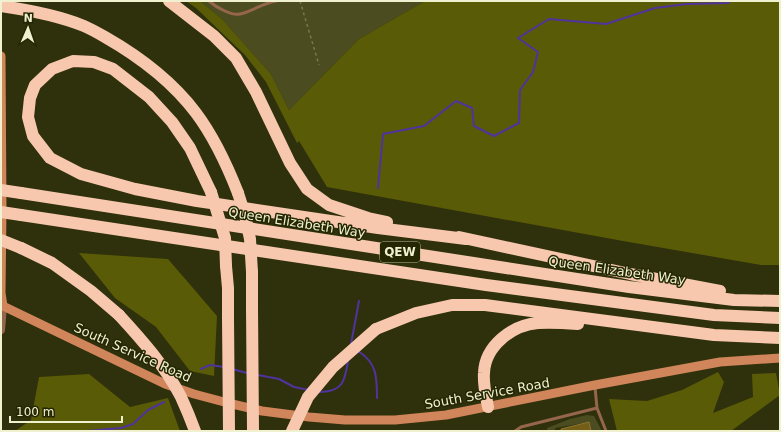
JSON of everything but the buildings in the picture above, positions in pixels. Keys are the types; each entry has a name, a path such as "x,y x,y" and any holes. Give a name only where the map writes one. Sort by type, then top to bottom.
{"highway":[{"path":"169,1 214,36 236,58 256,92 290,163 307,188 329,205 368,218 409,228 630,274 721,291 780,296"},
{"path":"1,6 57,16 85,26 118,44 150,66 177,90 196,113 212,139 227,166 238,194 245,215 250,239 252,272 253,431"},
{"path":"229,431 228,288 225,238 211,192 190,148 172,122 149,96 112,69 94,62 73,61 52,69 35,85 30,98 28,118 32,136 50,158 81,174 135,188 197,201 378,228 466,239"},
{"name":"Queen Elizabeth Way","path":"1,190 629,287 734,300 780,301"},
{"name":"QEW","path":"1,212 494,286 714,315 780,318"},
{"path":"1,240 52,263 91,290 119,314 163,368 181,397 195,431"},
{"path":"292,431 308,397 333,367 376,329 416,313 452,305 486,305 714,335 780,338"},
{"path":"488,407 484,373 487,358 495,345 508,334 522,327 537,323 566,323 666,329"}],"main road":[{"path":"1,56 2,306"},
{"name":"South Service Road","path":"2,306 165,384 228,403 262,411 331,419 395,420 446,415 720,362 780,358"}],"street":[{"path":"1,330 2,306"}],"lane":[{"path":"209,1 218,8 239,14 267,2 276,1"},
{"path":"595,385 597,408 606,431"},
{"path":"515,431 521,427 597,408"}],"path":[{"path":"300,1 319,65"}],"shaded area":[{"path":"186,1 200,1 222,19 271,74 289,110 359,39 425,1 780,1 780,265 761,265 327,187 299,141 297,143 266,82 245,55 196,8"},
{"path":"200,1 425,1 359,39 289,110 271,74 222,19"},
{"path":"79,253 168,259 217,316 214,376 190,371 156,327 115,298"},
{"path":"718,372 724,382 713,413 753,397 752,374 776,373 780,395 731,431 617,431 609,399 647,401 682,390"},
{"path":"89,374 130,407 168,398 180,431 15,431 31,420 39,377"},
{"path":"587,415 594,416 602,431 591,431 589,422 555,428 555,431 547,431 547,428 570,419"}],"waterway":[{"path":"378,188 383,134 424,126 456,101 472,108 474,126 494,136 519,123 520,90 533,72 538,52 518,38 549,19 606,24 655,8 687,4 728,3 730,1"},
{"path":"351,344 359,301"},
{"path":"358,351 369,360 375,371 377,398"},
{"path":"319,392 333,390 341,384 346,374 348,361"},
{"path":"201,369 210,365 224,367"},
{"path":"232,369 247,373"},
{"path":"258,375 279,379 294,387 309,390"},
{"path":"87,431 121,428 133,424 148,410 164,402"}]}
